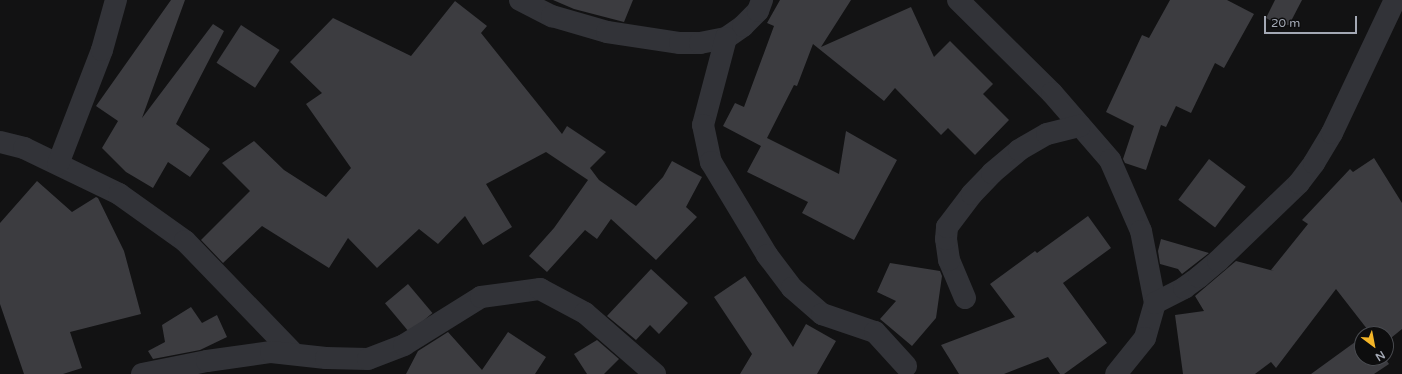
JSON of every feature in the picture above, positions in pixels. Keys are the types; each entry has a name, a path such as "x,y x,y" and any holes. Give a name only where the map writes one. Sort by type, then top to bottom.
{"street":[{"path":"58,164 102,50 116,0"},
{"path":"520,0 552,16 607,32 680,43 700,43 726,38 743,26 758,11 762,0"},
{"path":"958,0 1052,93 1110,160 1141,231 1155,303 1145,338 1116,374"},
{"path":"1155,303 1184,288 1199,277 1218,261 1299,182 1314,163 1332,133 1395,0"},
{"path":"726,38 703,125 711,162 767,255 792,288 822,314 875,332 906,366"},
{"path":"965,298 949,260 946,239 948,227 972,194 992,173 1019,150 1047,134 1080,126"},
{"path":"0,142 24,148 119,194 184,241 294,354"},
{"path":"142,374 207,361 271,352 326,358 365,367 404,345 481,297 540,288 585,313 655,374"}],"building":[{"path":"171,0 185,0 142,118 213,24 224,31 176,124 210,149 190,177 168,162 153,188 126,172 102,148 118,121 96,106"},
{"path":"553,0 633,0 624,22 574,9"},
{"path":"780,0 851,0 821,47 911,7 934,57 950,41 993,84 983,94 1009,120 975,155 948,128 941,135 895,88 884,101 813,44 797,86 794,85 767,138 839,174 846,131 897,160 854,240 802,213 808,202 747,172 761,146 723,126 735,103 744,107 774,26 767,23"},
{"path":"1170,0 1227,0 1254,14 1224,68 1215,63 1191,113 1176,106 1166,127 1161,125 1146,170 1125,163 1123,159 1134,126 1106,112 1142,35 1149,38"},
{"path":"1275,0 1302,0 1289,25 1279,25 1266,18"},
{"path":"455,1 487,26 481,33 562,134 567,126 606,152 590,168 599,180 636,206 663,177 672,161 702,177 686,207 697,217 656,260 611,219 597,239 585,230 547,272 529,256 554,228 588,180 546,152 486,184 512,227 483,245 465,216 438,244 419,229 377,268 348,238 329,268 262,226 223,263 201,240 250,191 222,163 254,141 284,170 326,197 351,168 306,104 322,93 290,62 333,18 411,56"},
{"path":"241,25 280,50 255,88 216,63"},
{"path":"1374,158 1402,203 1402,329 1394,336 1394,326 1365,326 1336,289 1276,368 1271,362 1255,374 1183,374 1175,315 1204,311 1195,296 1236,261 1274,271 1271,270 1308,224 1302,220 1350,169 1353,172"},
{"path":"1209,159 1246,187 1215,227 1178,200"},
{"path":"37,181 72,212 96,197 98,198 124,251 141,314 70,332 82,368 63,374 24,374 0,304 0,223"},
{"path":"1088,216 1111,248 1063,283 1107,343 1064,374 1060,374 1048,357 1004,374 959,374 941,345 1015,317 990,284 1035,251 1037,253"},
{"path":"1161,239 1209,253 1182,274 1178,269 1160,264 1158,251"},
{"path":"890,263 940,271 942,276 936,318 912,346 880,319 896,301 877,292"},
{"path":"651,269 688,303 659,334 650,325 636,340 607,316"},
{"path":"745,276 793,347 806,324 836,341 817,374 740,374 752,354 714,297"},
{"path":"408,284 432,313 409,332 385,303"},
{"path":"191,307 202,323 217,315 227,337 200,350 153,359 148,351 165,342 162,325"},
{"path":"448,332 482,370 508,332 546,357 535,374 406,374 418,351"},
{"path":"597,340 619,359 604,374 587,374 574,354"},
{"path":"1354,343 1354,366 1386,366 1374,374 1311,374"}]}
